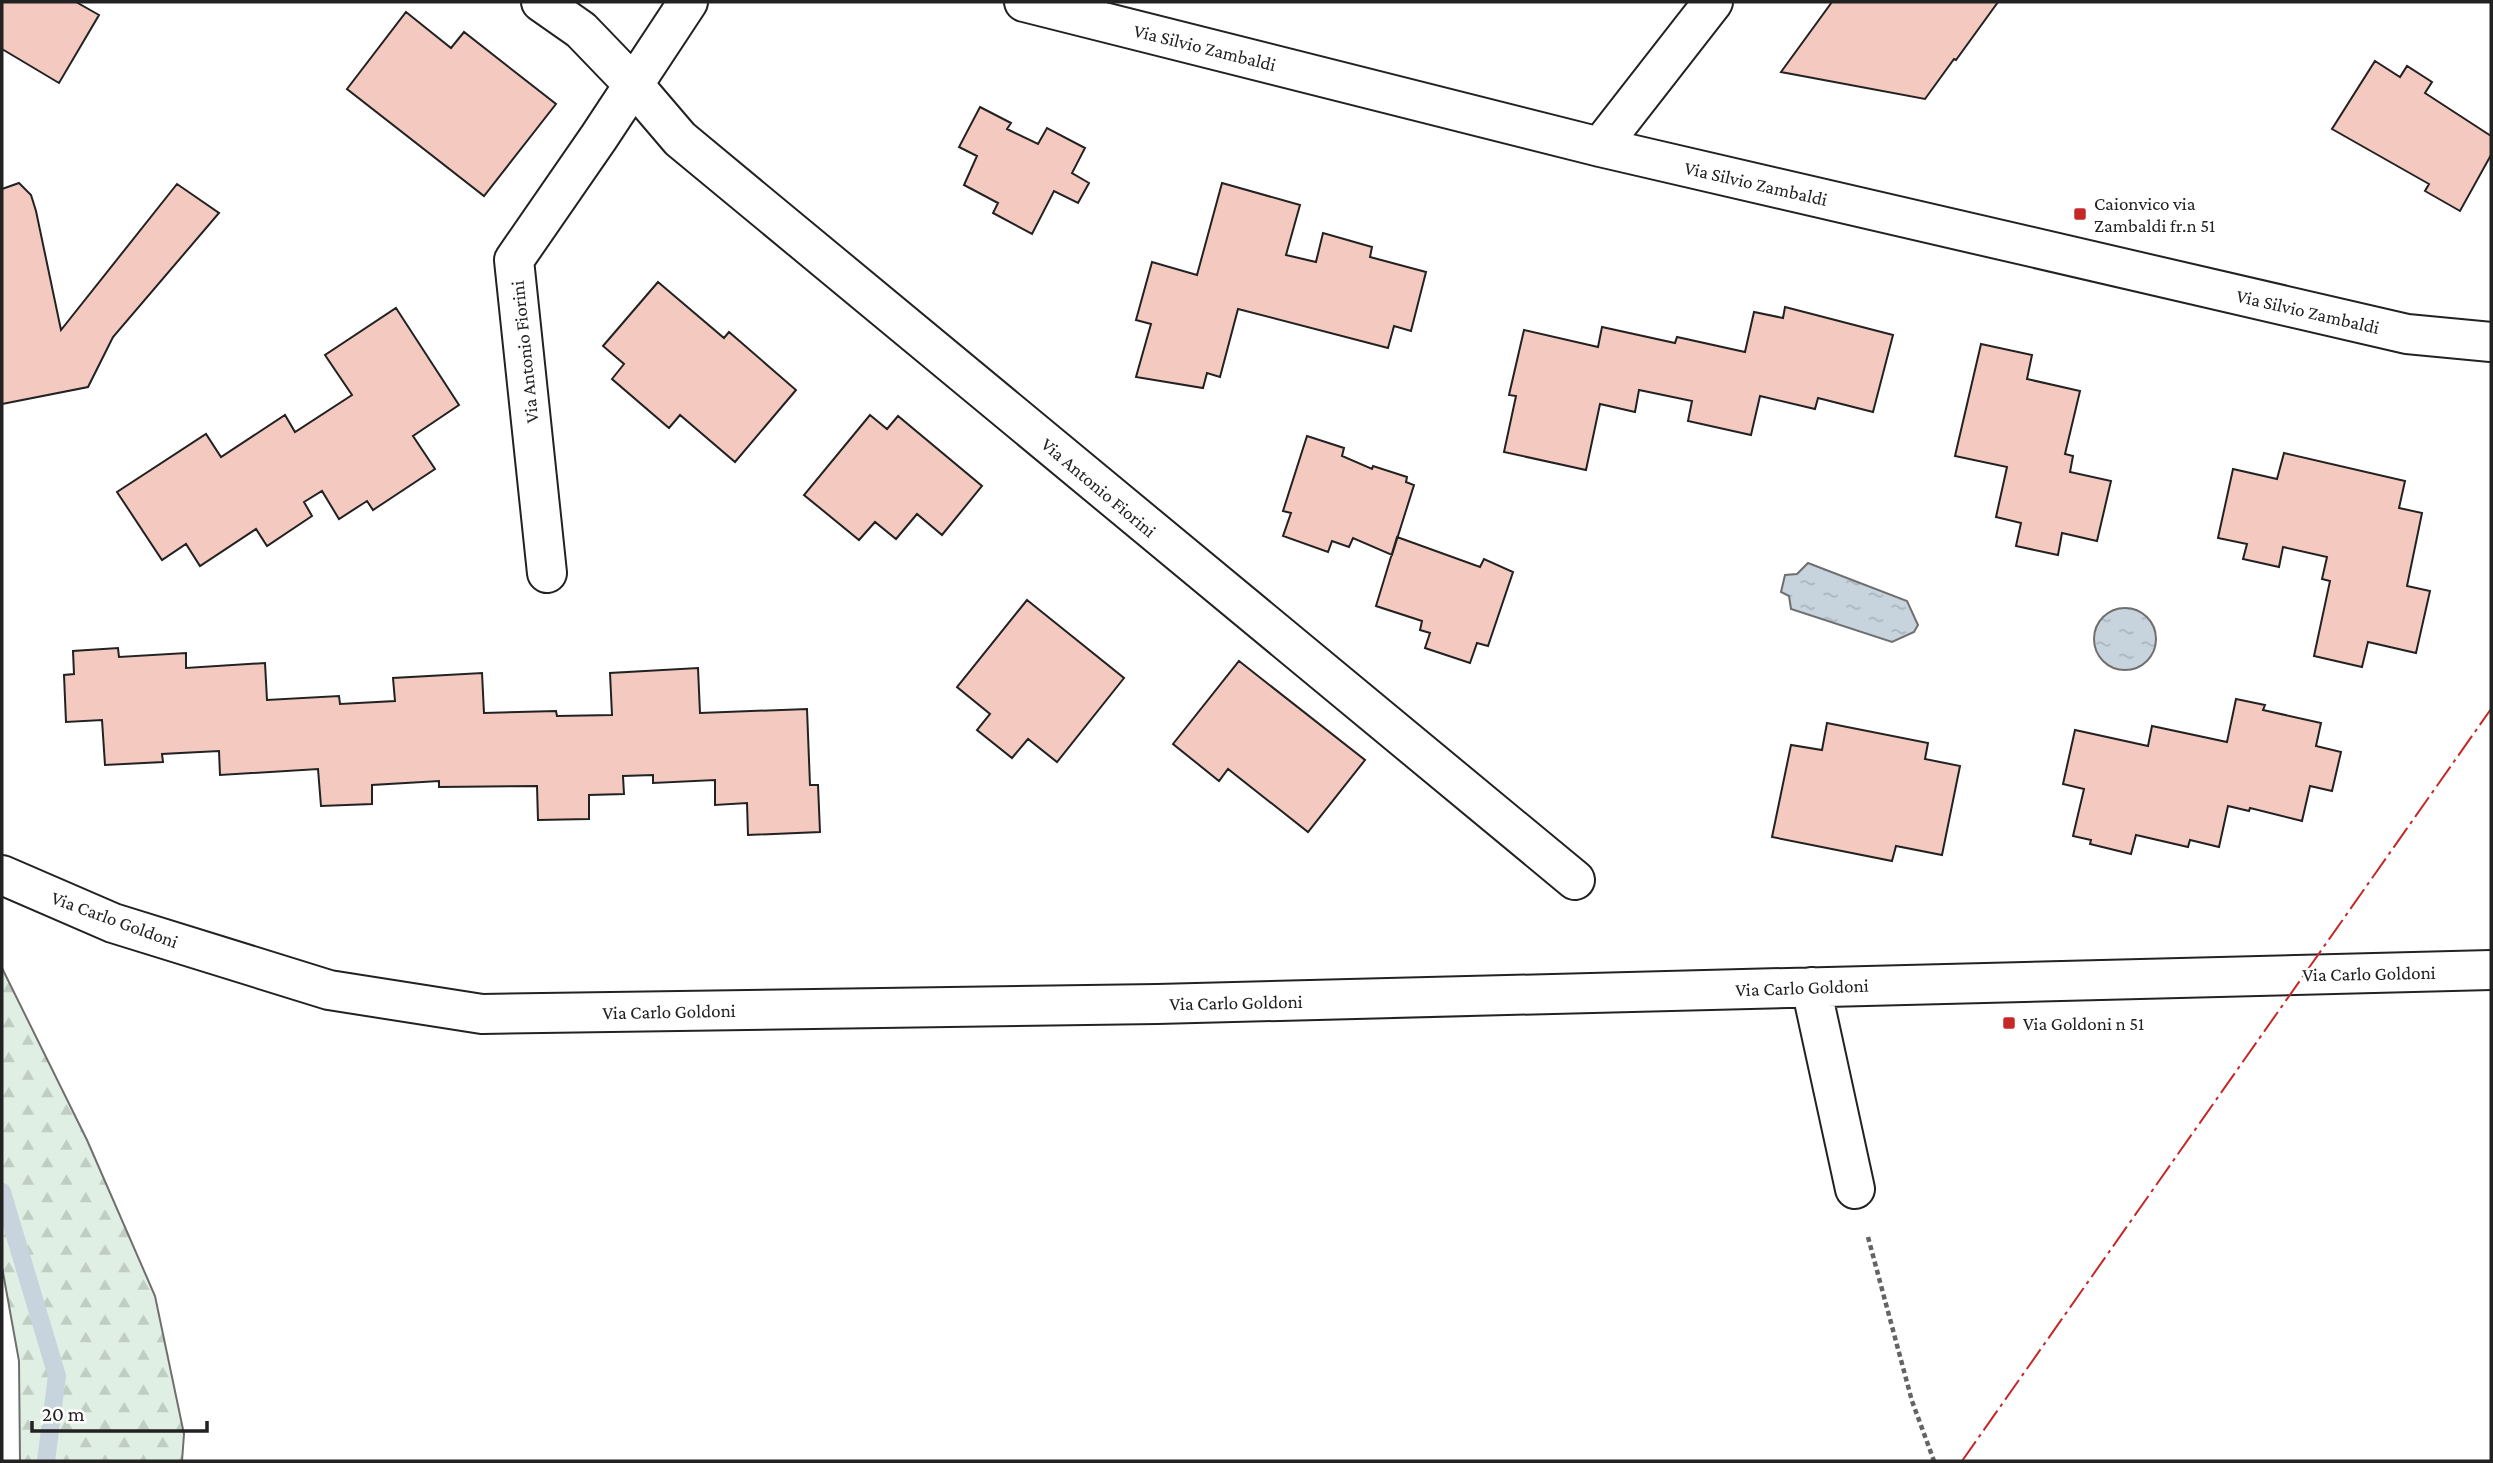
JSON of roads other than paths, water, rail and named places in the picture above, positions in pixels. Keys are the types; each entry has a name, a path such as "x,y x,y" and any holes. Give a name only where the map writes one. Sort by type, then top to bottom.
{"street":[{"name":"Via Antonio Fiorini","path":"541,2 581,30 633,84 680,139 1575,880"},
{"name":"Via Antonio Fiorini","path":"547,573 514,260 600,137 688,2"},
{"name":"Via Silvio Zambaldi","path":"1024,2 1600,147 2407,334 2491,342"},
{"path":"1600,147 1713,2"},
{"name":"Via Carlo Goldoni","path":"2,875 113,922 329,990 482,1014 1157,1004 2491,970"},
{"path":"1811,987 1855,1189"}],"water":[{"path":"1808,563 1907,601 1918,625 1914,632 1892,642 1791,609 1789,596 1781,592 1785,575 1797,574"},
{"path":"2119,608 2131,608 2147,617 2154,627 2154,651 2147,661 2131,670 2119,670 2108,665 2099,656 2094,645 2094,633 2099,622 2108,613"}],"waterway":[{"path":"2,1192 57,1376 46,1461"}],"place":[{"name":"Caionvico via Zambaldi fr.n 51","path":"2080,214"},
{"name":"Via Goldoni n 51","path":"2009,1023"}]}
